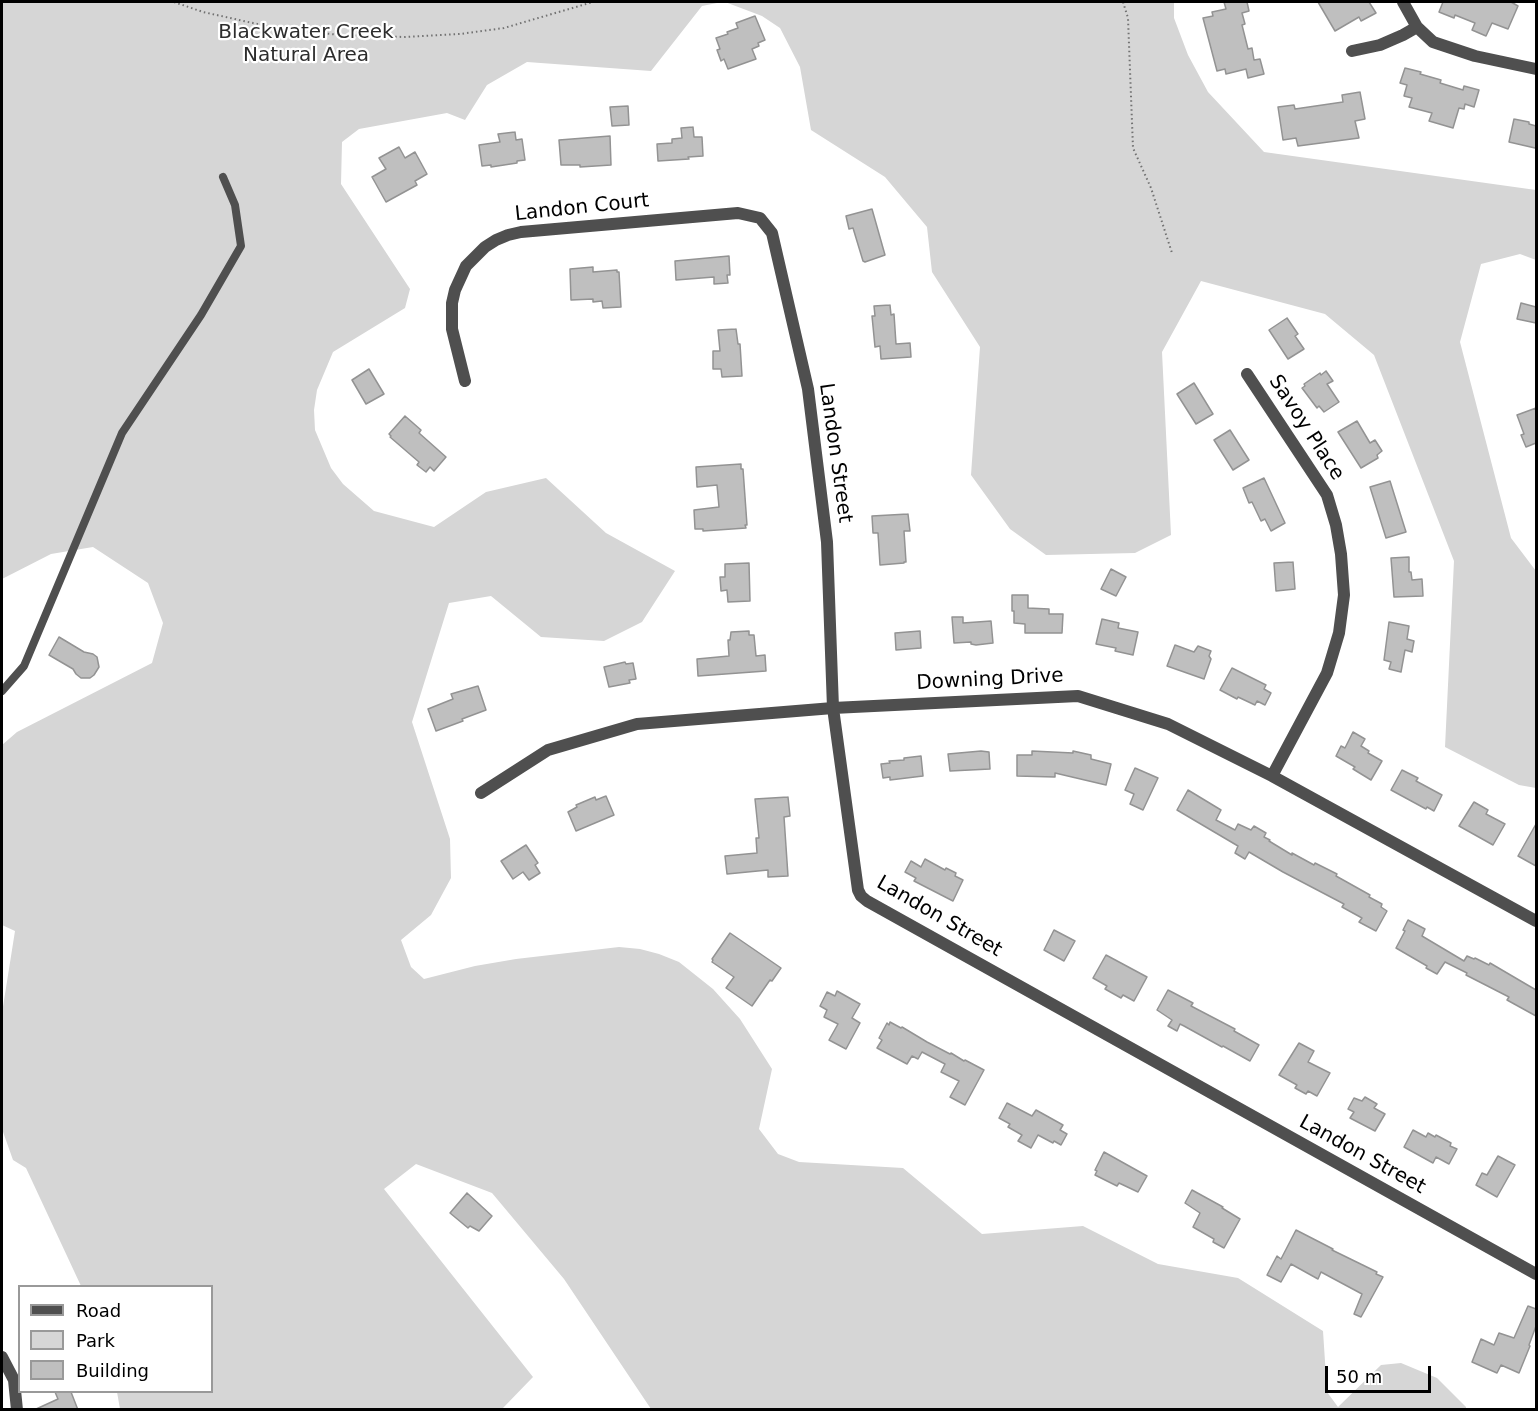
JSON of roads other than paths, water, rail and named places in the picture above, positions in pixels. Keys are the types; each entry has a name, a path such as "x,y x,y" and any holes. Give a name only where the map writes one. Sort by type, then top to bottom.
{"street":[{"path":"1403,2 1417,27 1433,42 1475,56 1536,69"},
{"path":"1352,51 1380,45 1417,27"},
{"name":"Landon Court","path":"465,381 452,329 452,303 457,284 466,266 485,247 496,240 521,232 644,220 738,213 760,218"},
{"name":"Landon Street","path":"760,218 772,233 808,389 827,542 833,708 858,891 867,901 1536,1274"},
{"name":"Savoy Place","path":"1247,374 1327,495 1336,525 1341,554 1344,595 1339,633 1327,673 1272,776"},
{"name":"Downing Drive","path":"481,793 548,750 637,724 833,708 1078,696 1168,724 1272,776 1536,921"},
{"path":"2,1357 14,1380 17,1410"}],"lane":[{"path":"2,691 24,666 122,433 201,315 241,246 235,205 223,177"}],"park label":[{"name":"Blackwater Creek Natural Area","path":"306,44"}]}
